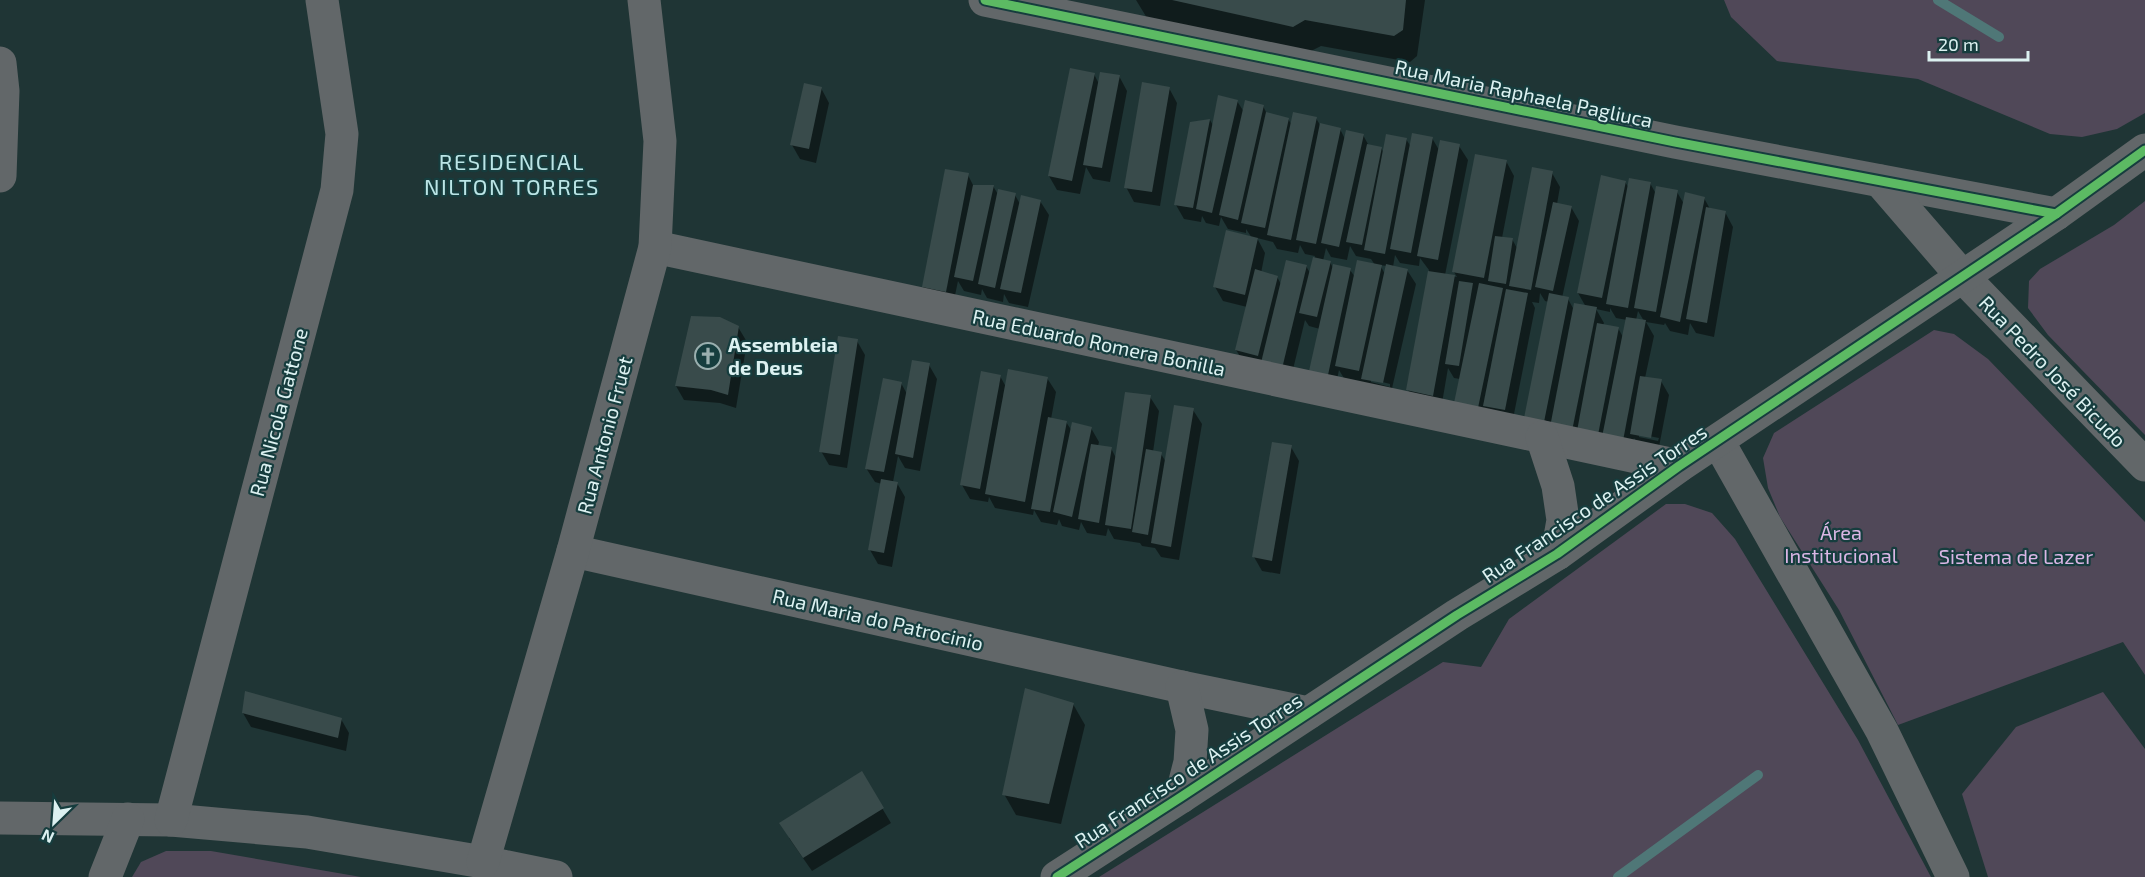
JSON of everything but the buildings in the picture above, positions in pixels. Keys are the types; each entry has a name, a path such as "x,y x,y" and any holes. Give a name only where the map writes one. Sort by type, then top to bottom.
{"street":[{"name":"Rua Nicola Gattone","path":"171,820 337,190 342,134 322,0"},
{"name":"Rua Antonio Fruet","path":"483,862 573,551 655,247 660,141 644,0"},
{"name":"Rua Maria Raphaela Pagliuca","path":"985,0 1675,142 2056,214"},
{"path":"0,63 3,91 0,174"},
{"name":"Rua Francisco de Assis Torres","path":"1057,877 1457,615 1557,554 1679,466 2056,214 2145,150"},
{"path":"1880,181 1962,276"},
{"name":"Rua Eduardo Romera Bonilla","path":"655,247 1679,466"},
{"name":"Rua Pedro José Bicudo","path":"1962,276 2145,465"},
{"path":"1542,437 1558,486 1563,520 1557,554"},
{"path":"1718,441 1882,731 1953,877"},
{"name":"Rua Maria do Patrocinio","path":"573,551 1308,713"},
{"path":"1181,797 1190,762 1192,730 1182,687"},
{"path":"0,818 171,820 307,832 556,877"},
{"path":"105,877 128,819"}],"green space":[{"path":"1724,0 2145,0 2145,113 2117,129 2082,137 2050,134 1918,79 1777,61 1731,17"},
{"path":"2145,201 2145,435 2048,335 2028,308 2029,281 2040,269 2114,225"},
{"name":"Sistema de Lazer","path":"1934,330 1954,334 1988,359 2145,522 2145,675 2123,642 1898,725 1839,610 1780,517 1768,488 1763,458 1774,433"},
{"path":"1666,504 1685,504 1712,513 1735,539 1858,740 1931,877 1099,877 1443,662 1481,667 1509,619"},
{"path":"2103,692 2145,749 2145,877 1988,877 1962,794 2016,727"},
{"path":"166,851 211,851 361,877 132,877 141,862"}],"waterway":[{"path":"1938,0 1999,37"},
{"path":"1618,877 1758,775"}],"cycle path":[{"path":"985,0 1675,142 2056,214"},
{"path":"1057,877 1457,615 1557,554 1679,466 2056,214 2145,150"}],"place":[{"name":"Assembleia de Deus","path":"708,356"}],"district":[{"name":"RESIDENCIAL NILTON TORRES","path":"512,174"}],"park label":[{"name":"Área Institucional","path":"1841,544"}]}
